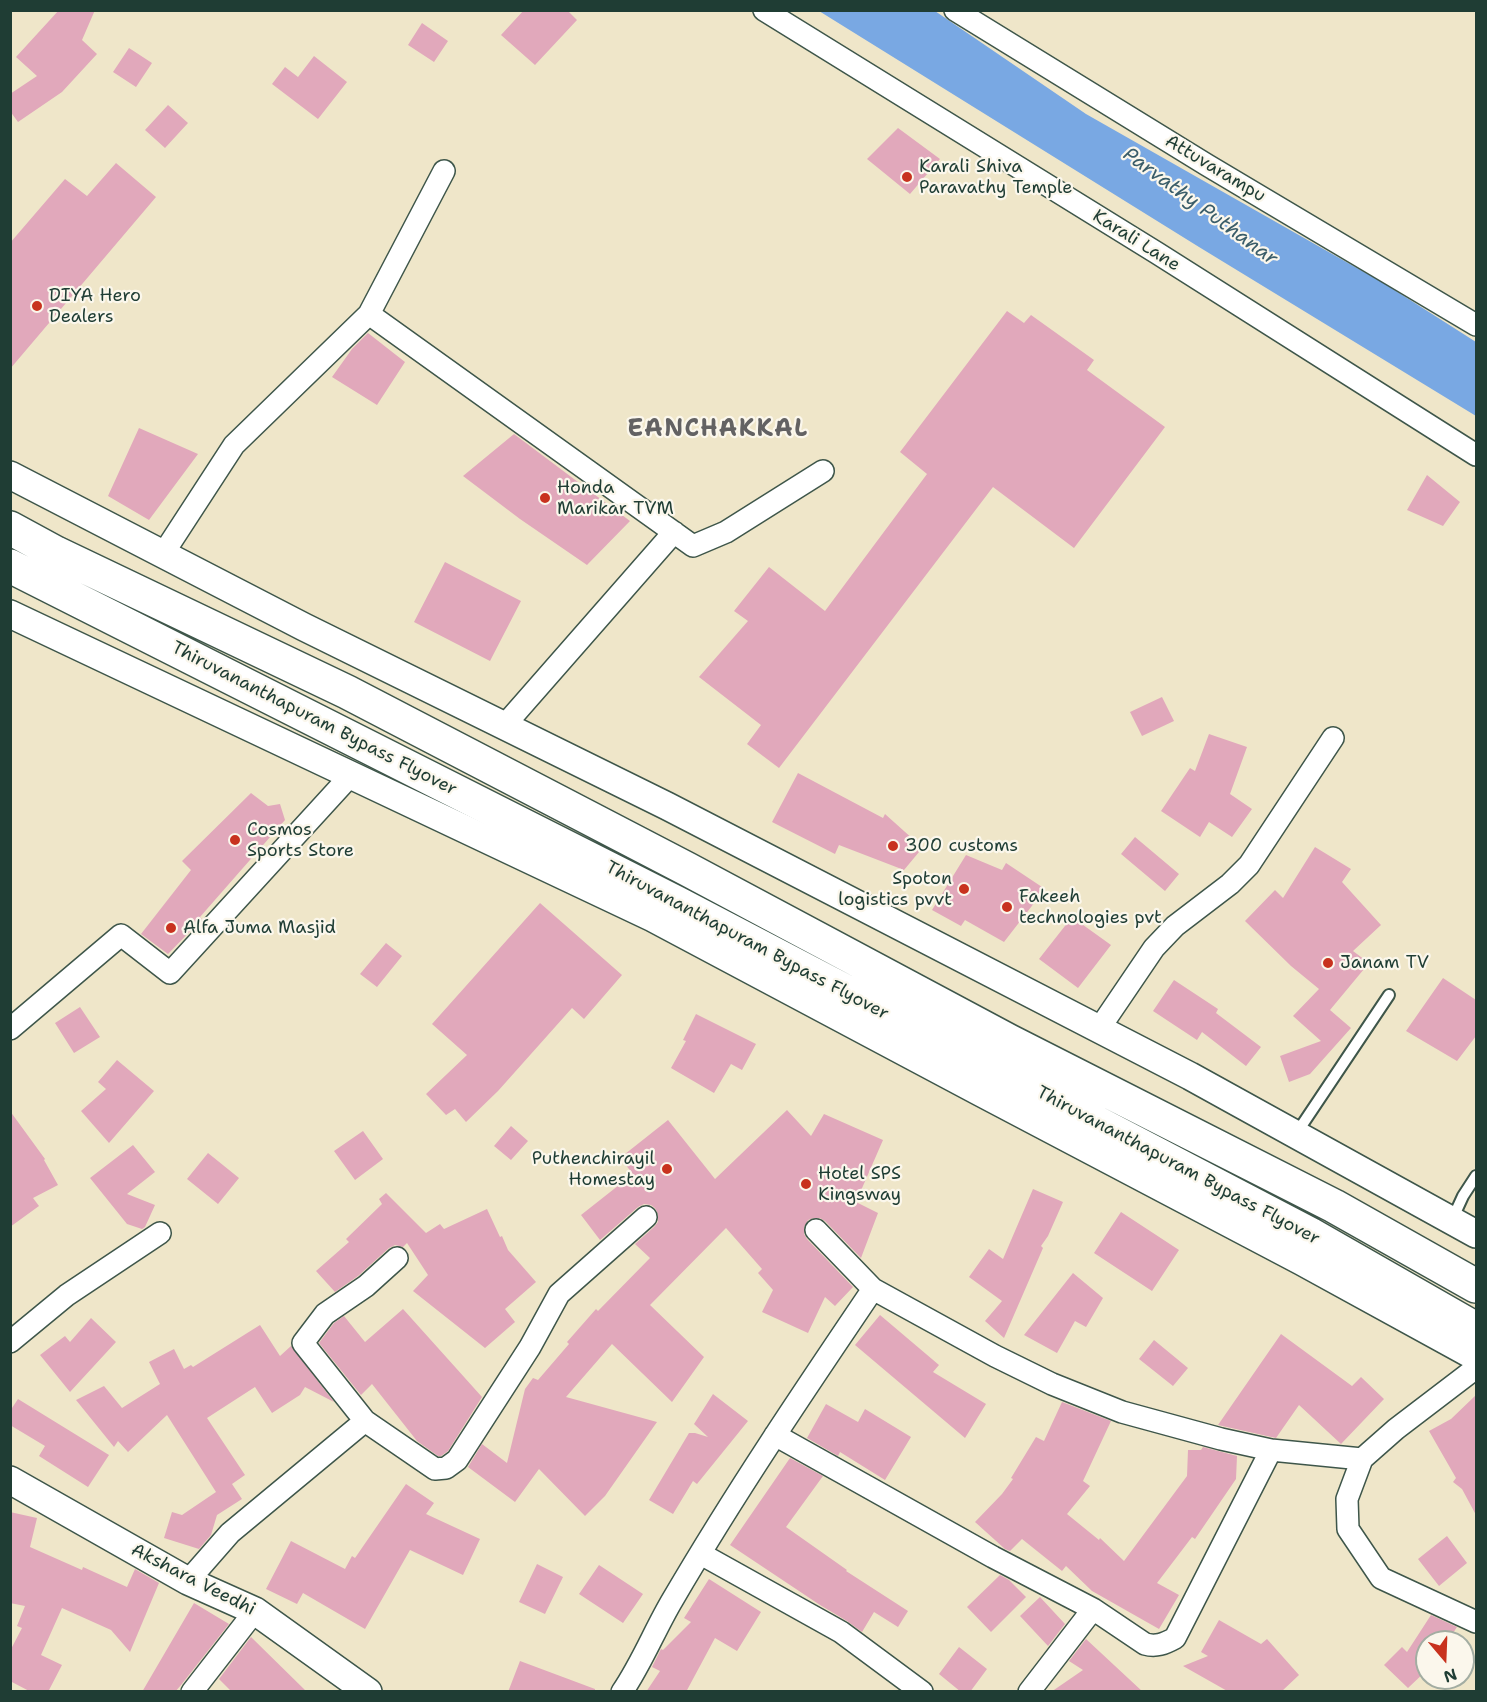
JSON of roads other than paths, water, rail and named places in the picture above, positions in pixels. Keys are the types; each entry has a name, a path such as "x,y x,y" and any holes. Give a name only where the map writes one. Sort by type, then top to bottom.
{"highway":[{"name":"Thiruvananthapuram Bypass Flyover","path":"10,528 56,553 348,692 1009,1041 1334,1206 1476,1286"},
{"name":"Thiruvananthapuram Bypass Flyover","path":"10,566 677,903 1310,1234 1476,1329"}],"street":[{"name":"Karali Lane","path":"764,10 1157,253 1476,455"},
{"name":"Attuvarampu","path":"955,10 1216,171 1476,325"},
{"path":"163,554 234,445 369,314 444,171"},
{"path":"369,314 693,546 726,532 824,471"},
{"path":"10,475 304,627 678,812 1190,1076 1476,1234"},
{"path":"504,726 674,532"},
{"path":"10,614 653,918 1301,1261 1476,1357"},
{"path":"1099,1029 1154,948 1175,926 1230,884 1249,865 1334,738"},
{"path":"10,1029 121,935 170,973 351,775"},
{"path":"397,1257 366,1286 325,1314 303,1343 365,1421 435,1470 446,1468 457,1460 530,1347 559,1294 646,1217"},
{"path":"816,1230 873,1289 995,1356 1062,1388 1122,1412 1271,1450 1362,1459"},
{"path":"10,1342 67,1295 160,1233"},
{"path":"622,1692 672,1600 775,1435 873,1289"},
{"path":"1476,1368 1395,1429 1362,1459 1347,1499 1348,1529 1381,1578 1476,1622"},
{"path":"188,1581 230,1533 365,1421"},
{"path":"775,1435 1093,1610 1145,1644 1153,1646 1165,1644 1175,1638 1271,1450"},
{"name":"Akshara Veedhi","path":"10,1480 188,1581 255,1611 367,1691"},
{"path":"701,1554 841,1632 922,1692"},
{"path":"1029,1692 1093,1610"},
{"path":"192,1692 255,1611"}],"lane":[{"path":"1296,1134 1389,995"},
{"path":"1452,1220 1463,1196 1476,1176"}],"water":[{"name":"Parvathy Puthanar","path":"819,11 935,11 1086,114 1385,284 1476,342 1476,416 1199,247"}],"place":[{"name":"Karali Shiva Paravathy Temple","path":"907,177"},
{"name":"DIYA Hero Dealers","path":"37,306"},
{"name":"Honda Marikar TVM","path":"545,498"},
{"name":"Cosmos Sports Store","path":"235,840"},
{"name":"300 customs","path":"893,846"},
{"name":"Spoton logistics pvvt","path":"964,889"},
{"name":"Fakeeh technologies pvt","path":"1007,907"},
{"name":"Alfa Juma Masjid","path":"171,928"},
{"name":"Janam TV","path":"1328,963"},
{"name":"Puthenchirayil Homestay","path":"667,1169"},
{"name":"Hotel SPS Kingsway","path":"806,1184"}],"district":[{"name":"EANCHAKKAL","path":"718,430"}]}
